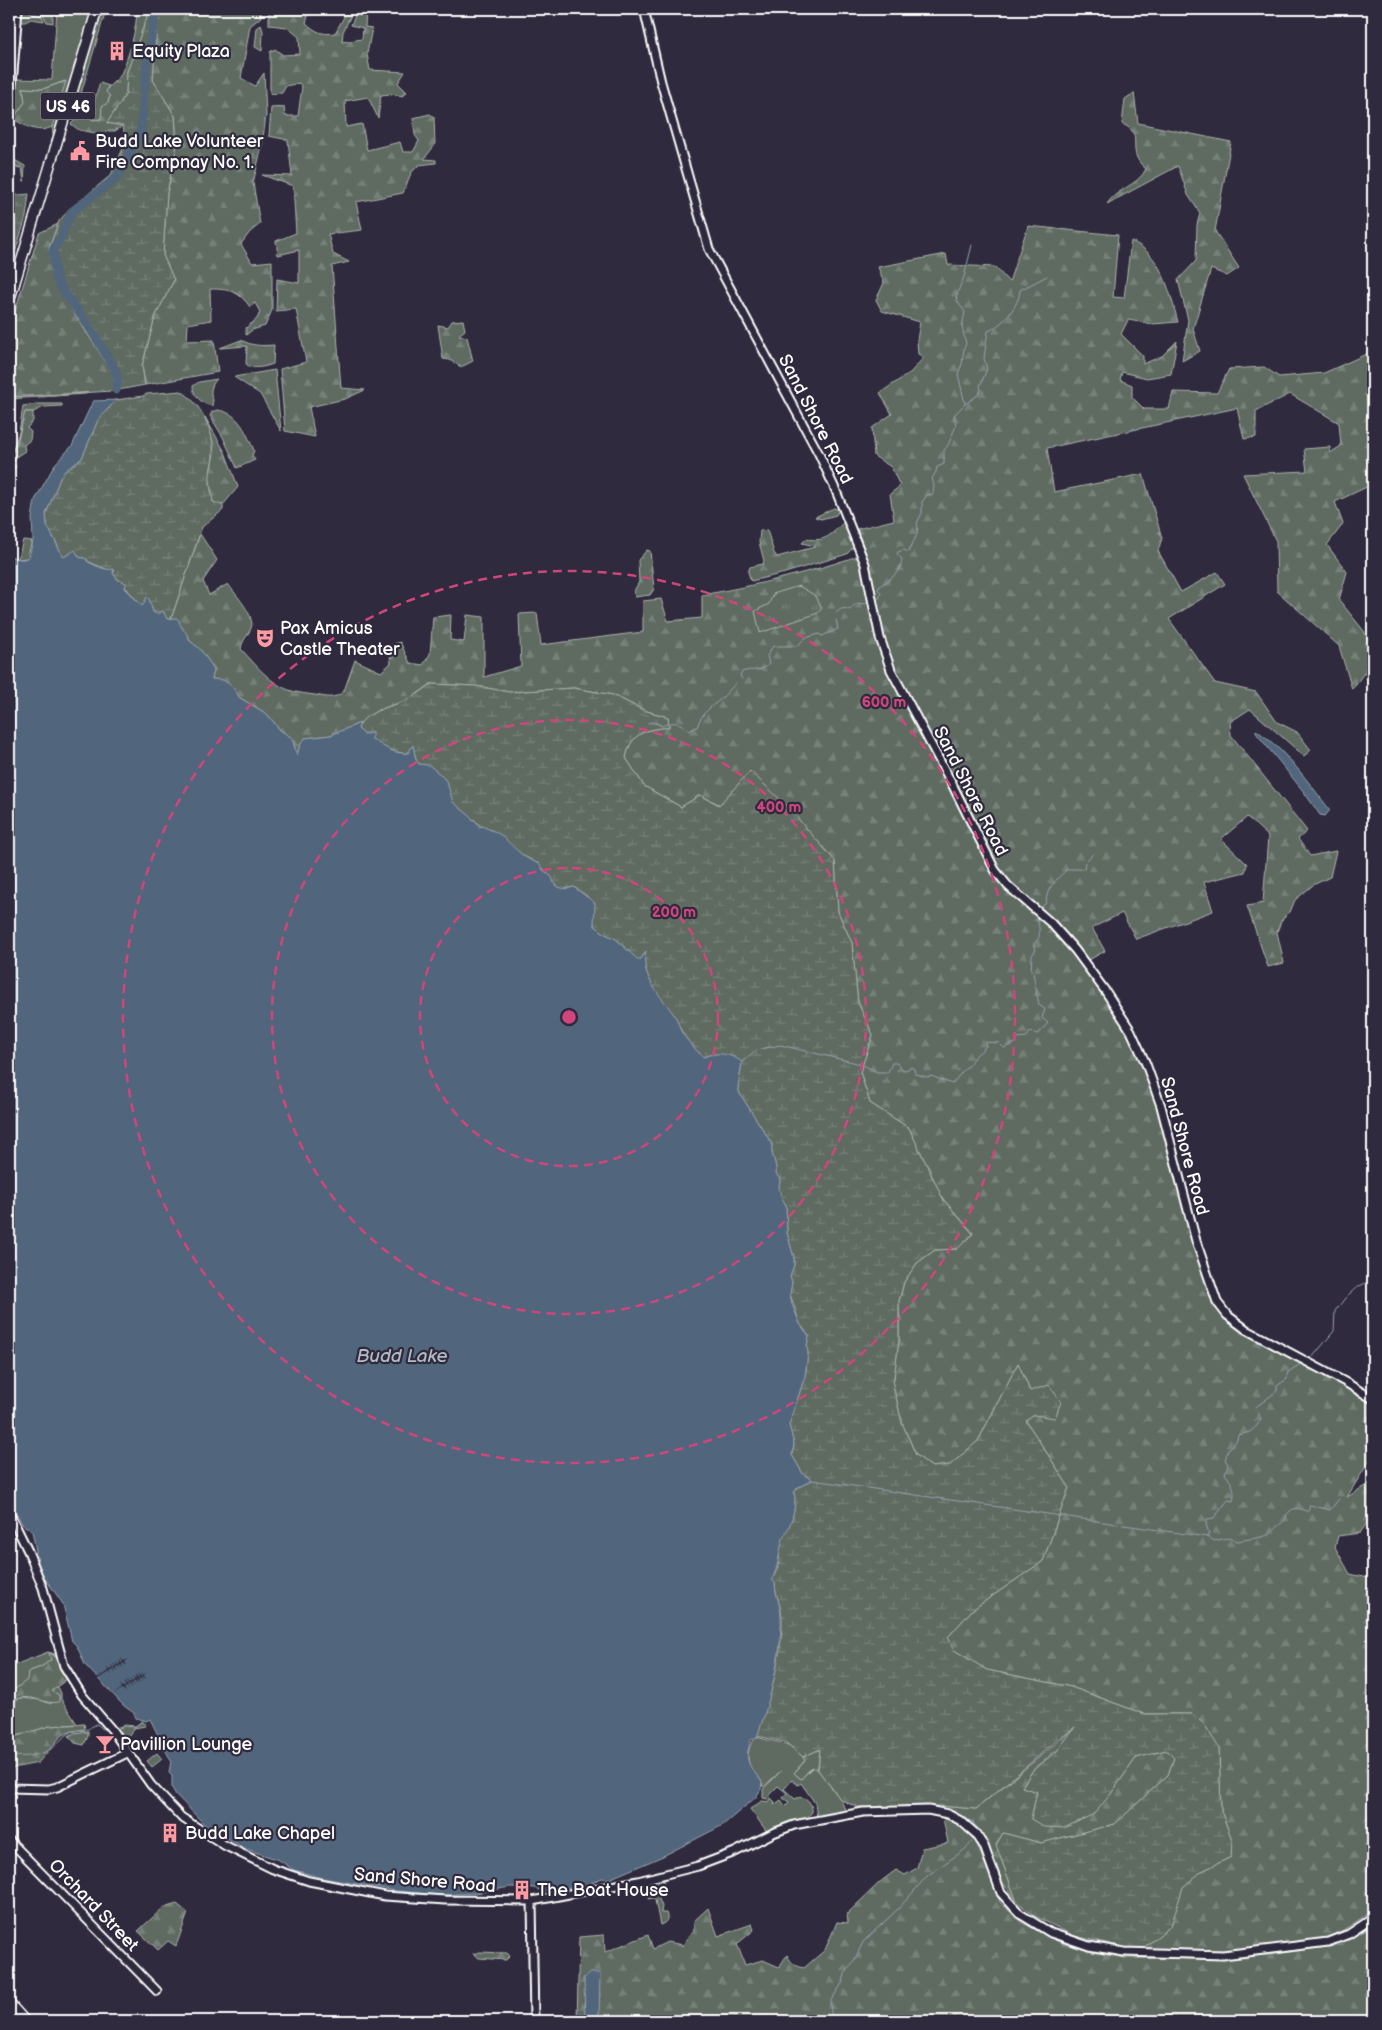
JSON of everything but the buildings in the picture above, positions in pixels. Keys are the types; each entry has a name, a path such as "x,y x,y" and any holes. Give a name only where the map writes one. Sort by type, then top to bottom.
{"main road":[{"name":"US 46","path":"9,302 98,9"},
{"path":"9,2003 24,2021"}],"street":[{"path":"9,122 18,9"},
{"name":"Sand Shore Road","path":"644,9 661,82 709,249 815,446 836,490 865,564 880,638 891,670 952,784 990,863 1005,883 1044,918 1084,960 1120,1013 1141,1051 1166,1124 1196,1241 1219,1305 1239,1325 1358,1388 1373,1399"},
{"name":"Sand Shore Road","path":"9,1512 43,1588 64,1666 82,1695 114,1733 160,1795 181,1817 228,1848 273,1869 344,1889 385,1896 441,1900 532,1901 638,1881 698,1866 735,1852 794,1825 864,1812 924,1809 948,1814 966,1825 976,1834 984,1846 1001,1893 1020,1914 1051,1933 1089,1946 1124,1952 1223,1955 1328,1942 1349,1934 1373,1918"},
{"path":"9,1788 57,1788 127,1753"},
{"name":"Orchard Street","path":"9,1840 157,1991"},
{"path":"532,1901 534,2021"}],"green space":[{"path":"21,9 31,9 31,14 42,16 44,21 31,19 20,22"},
{"path":"43,9 53,9 53,23 47,22 43,15"},
{"path":"57,9 92,9 53,135 52,127 65,81 43,89 23,88 25,102 13,119 16,79 52,80"},
{"path":"103,9 108,9 105,13 80,97 84,100 79,102 76,98"},
{"path":"137,9 150,9 127,72 126,94 107,123 123,126 115,131 106,131 101,134 79,130 71,124 87,108 92,110 90,118 93,120 101,119 102,106 108,103 110,96 106,92 107,89 120,76 127,59 134,33"},
{"path":"150,9 158,9 153,80 175,116 177,145 167,193 163,255 174,280 155,317 142,366 145,385 113,391 114,375 58,288 52,271 49,248 59,221 69,210 111,175 126,142 123,126 107,123 126,94 127,72"},
{"path":"158,9 261,9 261,17 250,26 241,78 255,86 264,73 266,115 262,146 253,183 260,224 250,232 241,244 252,263 272,261 272,310 265,326 252,330 246,335 246,328 257,319 260,312 255,303 250,307 238,294 210,289 211,320 188,324 187,341 214,340 218,372 145,385 142,366 155,317 174,280 163,256 167,193 177,145 175,116 153,80"},
{"path":"269,9 310,9 306,23 316,31 326,34 335,33 344,17 343,10 340,9 354,9 343,32 342,42 362,39 363,28 351,25 358,9 368,9 366,11 365,27 372,28 367,54 370,70 405,72 398,83 407,92 402,96 381,95 378,118 368,97 345,101 346,127 362,124 367,150 400,142 403,152 413,152 419,141 415,135 413,118 430,114 434,117 435,145 424,159 436,160 436,163 419,165 411,173 403,193 356,202 362,230 328,234 333,254 349,262 332,266 341,388 365,390 345,399 309,407 315,437 285,431 280,369 306,362 296,309 276,311 277,279 299,283 299,250 278,255 276,241 296,233 293,186 262,175 292,176 288,140 269,136 271,108 284,107 285,116 298,116 302,87 299,83 286,86 282,93 270,94 270,52 275,49 283,55 300,54 299,37 287,27 269,25"},
{"path":"261,25 263,31 262,51 255,47 257,28"},
{"path":"66,81 52,127 41,130 36,129 13,119 25,102 23,88 43,89"},
{"path":"100,83 109,86 107,88 110,96 101,119 93,120 90,118 91,111 87,108 91,98 95,99"},
{"path":"1134,93 1138,123 1231,142 1215,231 1239,268 1227,276 1211,269 1193,329 1200,351 1182,361 1188,320 1178,280 1196,261 1197,225 1200,213 1188,195 1178,166 1107,204 1116,194 1138,179 1146,169 1139,162 1136,155 1133,133 1122,124 1125,99"},
{"path":"9,147 11,149 11,158 25,166 24,182 22,168 9,167"},
{"path":"29,194 26,217 9,272 9,196"},
{"path":"58,224 49,248 52,271 114,375 113,391 9,397 9,331 39,233"},
{"path":"1028,226 1118,235 1113,297 1124,298 1131,241 1142,247 1157,265 1168,287 1178,322 1152,324 1128,320 1121,334 1143,356 1143,364 1162,356 1177,341 1171,374 1147,378 1122,372 1120,380 1132,385 1132,397 1144,409 1169,409 1173,392 1217,393 1229,369 1264,367 1279,377 1324,373 1373,351 1373,484 1335,502 1343,524 1327,545 1347,572 1339,600 1364,631 1373,652 1373,683 1364,673 1352,689 1339,646 1277,591 1276,541 1243,474 1307,471 1304,449 1330,447 1330,453 1341,446 1339,423 1290,394 1256,411 1256,437 1244,439 1237,408 1047,448 1054,492 1143,474 1162,538 1158,551 1181,592 1217,572 1225,584 1169,619 1215,683 1256,692 1277,722 1297,732 1311,750 1304,756 1250,709 1230,722 1231,735 1307,831 1298,839 1310,856 1336,851 1330,877 1313,885 1295,900 1290,912 1281,921 1277,932 1284,963 1268,967 1247,906 1263,903 1268,836 1247,817 1221,839 1247,864 1245,872 1204,882 1213,911 1136,939 1122,913 1092,928 1105,951 1085,962 1148,1070 1218,1305 1243,1328 1364,1393 1373,1402 1373,1455 1347,1497 1373,1481 1373,1514 1360,1533 1338,1536 1335,1547 1350,1574 1373,1579 1373,1909 1344,1930 1316,1941 1250,1949 1210,1951 1169,1951 1129,1948 1143,1948 1171,1926 1182,1887 1202,1871 1231,1857 1232,1840 1221,1811 1219,1749 1204,1724 1192,1714 1144,1714 1071,1687 986,1670 954,1650 948,1637 972,1610 1043,1561 1069,1487 1026,1421 1034,1415 1030,1391 1018,1363 978,1441 950,1465 932,1467 916,1455 902,1423 893,1385 899,1340 899,1301 904,1282 917,1263 935,1250 957,1249 973,1233 943,1199 909,1128 870,1103 860,1072 873,1035 858,1003 852,943 838,912 835,861 700,795 681,807 644,786 626,758 628,749 640,734 653,729 669,727 668,717 643,710 613,695 574,688 509,692 476,686 431,684 410,699 378,710 360,723 331,735 305,738 300,745 297,755 292,738 280,730 267,714 240,698 232,687 223,680 212,679 214,669 200,649 189,640 182,627 171,619 200,534 217,560 203,581 209,595 228,584 248,611 252,623 241,649 264,673 284,688 330,697 337,696 344,691 355,660 381,672 391,663 389,646 400,642 410,663 423,665 430,654 433,617 451,615 450,640 464,642 467,615 484,617 484,677 521,666 519,614 537,613 541,645 643,632 643,601 661,599 668,621 702,618 702,595 785,577 866,553 857,529 894,520 890,494 900,486 891,467 874,456 872,428 892,414 880,393 911,372 924,357 918,354 917,340 920,322 882,311 876,300 884,283 878,267 946,254 948,265 995,267 1009,282"},
{"path":"463,320 465,330 459,335 467,337 473,361 461,367 450,360 443,359 438,325 448,327 452,321"},
{"path":"241,340 257,345 274,345 273,364 252,367 246,364 247,346 220,348"},
{"path":"275,370 281,431 260,394 234,377"},
{"path":"217,379 211,389 212,406 199,399 193,390 193,386 199,382"},
{"path":"181,391 195,403 209,428 213,446 210,485 213,502 223,505 223,510 202,527 171,619 169,620 164,616 164,612 153,612 149,599 147,598 142,606 113,573 115,571 87,561 87,559 79,557 74,552 64,557 57,550 58,546 47,525 46,514 60,478 65,471 82,458 98,420 116,400 147,394"},
{"path":"86,394 9,399 9,397"},
{"path":"62,404 62,406 44,407 33,412 25,412 17,443 9,459 19,432 23,406"},
{"path":"217,410 230,414 240,423 253,448 252,455 255,460 237,468 223,437 210,416 212,412"},
{"path":"25,412 33,412 33,421 27,428 31,432 30,440 24,445 25,451 17,456 12,465 16,466 9,479 9,459 17,443"},
{"path":"205,417 225,452 238,487 223,505 213,503 209,476 214,454 212,438"},
{"path":"834,508 839,510 836,515 821,519 815,517"},
{"path":"844,522 854,546 847,554 785,573 751,581 748,572 750,567 763,564 764,561 759,542 760,531 767,530 777,557 815,547 802,543 806,539 813,540 828,536"},
{"path":"23,540 32,541 27,558 18,559"},
{"path":"647,550 650,551 654,589 650,595 635,597 634,591 639,582 638,560"},
{"path":"799,586 814,595 822,608 818,613 760,633 755,611 769,604 773,594"},
{"path":"431,684 476,686 509,692 574,688 613,695 643,710 668,717 669,727 653,729 640,734 628,749 626,758 644,786 681,807 700,795 719,805 750,771 786,805 835,861 838,912 852,943 858,1003 873,1035 860,1072 870,1103 909,1128 943,1199 973,1234 957,1249 935,1250 917,1263 904,1282 899,1301 899,1340 893,1385 902,1423 916,1455 932,1467 950,1465 978,1441 1018,1363 1030,1391 1049,1385 1061,1402 1055,1418 1034,1415 1026,1421 1069,1487 1043,1561 972,1610 948,1637 954,1650 987,1670 1071,1687 1144,1714 1192,1714 1204,1724 1219,1748 1221,1811 1232,1840 1231,1857 1202,1871 1183,1887 1171,1926 1143,1948 1129,1948 1074,1936 1033,1915 1017,1902 996,1845 1003,1833 1041,1843 1115,1824 1168,1775 1174,1758 1166,1750 1136,1758 1094,1814 1064,1828 1044,1827 1031,1819 1037,1792 1022,1787 1033,1770 1057,1751 1075,1727 976,1809 941,1806 857,1807 841,1800 818,1770 820,1749 803,1757 785,1742 757,1736 778,1662 782,1631 782,1617 775,1583 771,1581 778,1568 780,1548 794,1510 794,1493 797,1488 812,1480 803,1474 792,1455 794,1444 789,1425 805,1376 809,1336 800,1324 790,1294 792,1282 790,1276 794,1265 794,1258 787,1233 786,1205 779,1188 780,1180 776,1173 772,1144 740,1094 738,1088 742,1062 719,1054 704,1057 691,1045 649,978 646,970 645,953 640,960 637,959 616,939 605,934 594,925 587,896 574,887 563,889 558,887 540,865 519,853 499,834 481,827 458,807 452,800 447,783 442,776 419,764 416,760 413,746 408,753 388,749 358,729 366,717 381,709 411,698"},
{"path":"48,1652 55,1654 59,1661 54,1655 50,1654 51,1660 41,1667 28,1672 28,1680 14,1690 9,1691 9,1687 13,1683 11,1683 9,1673 14,1671 12,1666"},
{"path":"49,1653 56,1657 67,1679 52,1691 59,1695 59,1702 54,1703 25,1697 9,1703 9,1691 14,1690 27,1680 28,1672 41,1667 51,1660"},
{"path":"57,1685 61,1693 61,1699 77,1724 50,1726 17,1736 9,1723 9,1703 21,1698 40,1700 51,1704 52,1691"},
{"path":"141,1722 146,1724 145,1726 134,1728 129,1736 120,1733 117,1729 124,1726 134,1727"},
{"path":"9,1723 17,1736 50,1726 84,1724 85,1729 72,1731 61,1736 38,1763 13,1768 11,1785 9,1785"},
{"path":"1077,1726 1057,1751 1033,1770 1022,1787 1037,1792 1031,1819 1110,1795 1136,1758 1166,1750 1174,1758 1168,1775 1115,1824 1041,1843 1003,1833 996,1845 1017,1902 1003,1883 984,1835 971,1821 941,1806 976,1809"},
{"path":"88,1731 84,1745 75,1743 69,1736 74,1733"},
{"path":"757,1737 795,1749 805,1760 794,1773 801,1779 813,1767 818,1770 841,1800 846,1812 817,1817 815,1803 801,1783 798,1785 792,1780 784,1789 795,1799 805,1798 811,1805 812,1812 806,1819 768,1833 750,1809 762,1801 769,1802 771,1798 775,1802 774,1805 781,1800 785,1806 789,1802 783,1798 787,1793 778,1786 769,1795 768,1799 763,1798 763,1789 781,1771 763,1787 762,1782 750,1766 748,1757 751,1744"},
{"path":"820,1749 818,1770 812,1767 801,1779 794,1773 805,1761 803,1757"},
{"path":"157,1753 162,1759 152,1767 147,1761"},
{"path":"943,1818 956,1823 976,1842 1000,1902 1021,1922 1059,1942 1092,1952 1125,1958 1220,1959 1267,1955 1333,1946 1373,1927 1373,2021 577,2021 579,1937 604,1935 605,1952 648,1935 653,1949 667,1942 683,1945 694,1929 694,1921 708,1908 718,1936 752,1924 754,1930 737,1944 745,1965 763,1960 779,1967 787,1955 794,1964 804,1968 825,1950 837,1922 848,1923 847,1914 880,1882 896,1870 905,1875 917,1868 922,1848 948,1843"},
{"path":"663,1880 665,1894 658,1897 662,1906 661,1913 666,1913 667,1919 660,1925 655,1900 653,1898 648,1899 647,1882"},
{"path":"177,1904 188,1913 176,1946 168,1941 158,1950 138,1931 163,1908"},
{"path":"479,1952 507,1953 510,1956 506,1960 479,1958 473,1954"}],"water":[{"name":"Budd Lake","path":"116,400 98,420 82,458 65,471 60,478 46,514 47,525 64,557 75,550 79,557 87,559 93,565 104,569 114,569 113,573 117,579 126,583 125,588 142,606 147,597 153,612 157,614 163,611 167,619 176,618 179,620 189,640 200,649 214,669 212,679 223,680 232,686 240,698 267,714 280,730 292,738 297,755 300,745 305,738 331,735 360,723 358,729 364,734 372,733 372,739 393,751 408,753 413,745 416,760 419,764 429,765 441,775 447,782 453,802 475,820 480,827 482,826 501,835 523,855 533,862 540,864 543,870 552,877 555,884 560,888 574,887 595,903 594,925 605,934 616,939 637,959 641,959 646,951 646,969 649,978 658,994 675,1016 681,1031 691,1045 704,1057 724,1054 742,1062 738,1088 740,1094 772,1144 776,1173 780,1180 779,1188 786,1205 787,1233 794,1258 794,1265 790,1276 792,1282 790,1294 800,1324 809,1336 805,1376 789,1425 794,1444 792,1455 803,1474 812,1480 797,1488 794,1493 795,1502 792,1518 782,1540 772,1580 775,1583 781,1613 780,1646 766,1709 757,1737 751,1740 748,1754 749,1763 762,1782 761,1789 756,1797 723,1825 663,1856 609,1879 602,1878 587,1885 542,1891 534,1888 510,1887 476,1893 440,1895 397,1891 323,1878 294,1870 279,1860 246,1849 207,1827 176,1795 172,1788 172,1775 169,1772 171,1761 150,1719 146,1721 136,1718 134,1713 124,1706 85,1665 77,1646 72,1641 63,1604 40,1571 32,1531 22,1524 12,1504 13,1500 9,1486 9,556 21,559 29,557 33,541 32,518 35,500 55,464 72,446 93,401"},
{"path":"1256,730 1277,747 1305,778 1330,810 1325,816 1320,815 1304,792 1256,733"},
{"path":"590,1973 600,1973 599,2021 585,2021 584,1978"}],"pier":[{"path":"121,1658 124,1661 128,1659 125,1662 127,1666 123,1663 123,1668 121,1665 119,1666 121,1669 118,1666 116,1667 119,1671 115,1668 116,1673 113,1670 110,1672 112,1675 109,1672 98,1679 98,1681 94,1677 98,1678 108,1671 107,1667 109,1670 112,1669 111,1664 113,1668 115,1667 113,1663 116,1666 116,1661 118,1665 120,1664 119,1659 121,1663 123,1662"},
{"path":"140,1671 143,1675 148,1671 144,1675 146,1679 142,1676 143,1681 140,1678 138,1679 141,1683 136,1681 138,1685 134,1681 135,1686 132,1683 130,1684 132,1688 129,1685 127,1686 130,1690 127,1687 124,1688 126,1692 122,1689 112,1696 122,1688 120,1684 123,1687 126,1686 124,1681 127,1685 129,1684 126,1680 130,1683 129,1678 132,1682 134,1680 132,1676 136,1679 135,1674 138,1678 137,1673 140,1676 142,1675"}],"waterway":[{"path":"116,390 118,379 114,368 87,323 61,288 56,278 53,250 62,235 71,212 114,180 120,173 141,129 147,59 154,23 154,9"},
{"path":"879,599 881,593 878,589 880,586 895,575 900,568 902,559 897,554 898,552 904,550 908,552 916,538 918,531 917,523 922,513 922,502 927,495 933,494 934,485 932,478 937,467 944,464 944,450 956,426 954,415 965,404 958,374 966,344 962,327 965,312 957,301 956,296 964,277 972,245"},
{"path":"965,404 978,395 981,390 980,386 987,369 984,358 988,331 1004,320 1009,314 1017,302 1020,290 1047,276"},
{"path":"836,613 842,609 850,610 856,603 864,604 869,601"},
{"path":"742,679 740,675 742,672 760,669 769,664 767,656 773,646 797,646 805,638 819,634 822,636 838,629 836,620"},
{"path":"648,723 653,722 662,726 676,723 683,725 689,731 697,727 704,714 736,683"},
{"path":"1040,908 1046,903 1046,897 1053,884 1067,869 1084,869 1085,862 1094,853"},
{"path":"742,1062 756,1050 780,1045 861,1064 877,1072 888,1072 892,1063 897,1063 901,1069 906,1070 911,1067 914,1069 915,1074 931,1076 952,1084 968,1067 974,1057 986,1046 985,1042 999,1043 1004,1048 1017,1042 1016,1038 1027,1037 1030,1032 1038,1034 1048,1023 1042,1018 1045,1009 1039,1005 1031,971 1032,955 1036,950 1033,944 1039,936 1037,918"},
{"path":"1311,1359 1334,1331 1335,1311 1356,1288 1373,1279"},
{"path":"1207,1537 1209,1533 1206,1525 1207,1519 1214,1518 1228,1500 1233,1501 1233,1487 1225,1474 1228,1464 1225,1460 1228,1450 1237,1440 1238,1435 1252,1430 1259,1423 1261,1419 1256,1407 1277,1391 1277,1386 1287,1379 1288,1372 1302,1363"},
{"path":"812,1480 1207,1537 1215,1541 1230,1538 1237,1541 1271,1534 1286,1519 1291,1510 1299,1509 1308,1512 1310,1505 1330,1510 1339,1499"},
{"path":"115,1728 125,1725 136,1726 143,1720"},
{"path":"91,1727 97,1724 106,1730"},
{"path":"9,1755 25,1756 38,1754 50,1750 72,1732 90,1728"},
{"path":"973,1820 979,1832"},
{"path":"832,2021 830,2002 843,1982 845,1974 863,1942 900,1907 927,1876 964,1850 975,1839"}],"place":[{"name":"Equity Plaza","path":"117,51"},
{"name":"Budd Lake Volunteer Fire Compnay No. 1.","path":"80,151"},
{"name":"Pax Amicus Castle Theater","path":"265,638"},
{"name":"Pavillion Lounge","path":"105,1744"},
{"name":"Budd Lake Chapel","path":"170,1833"},
{"name":"The Boat House","path":"522,1890"}]}
